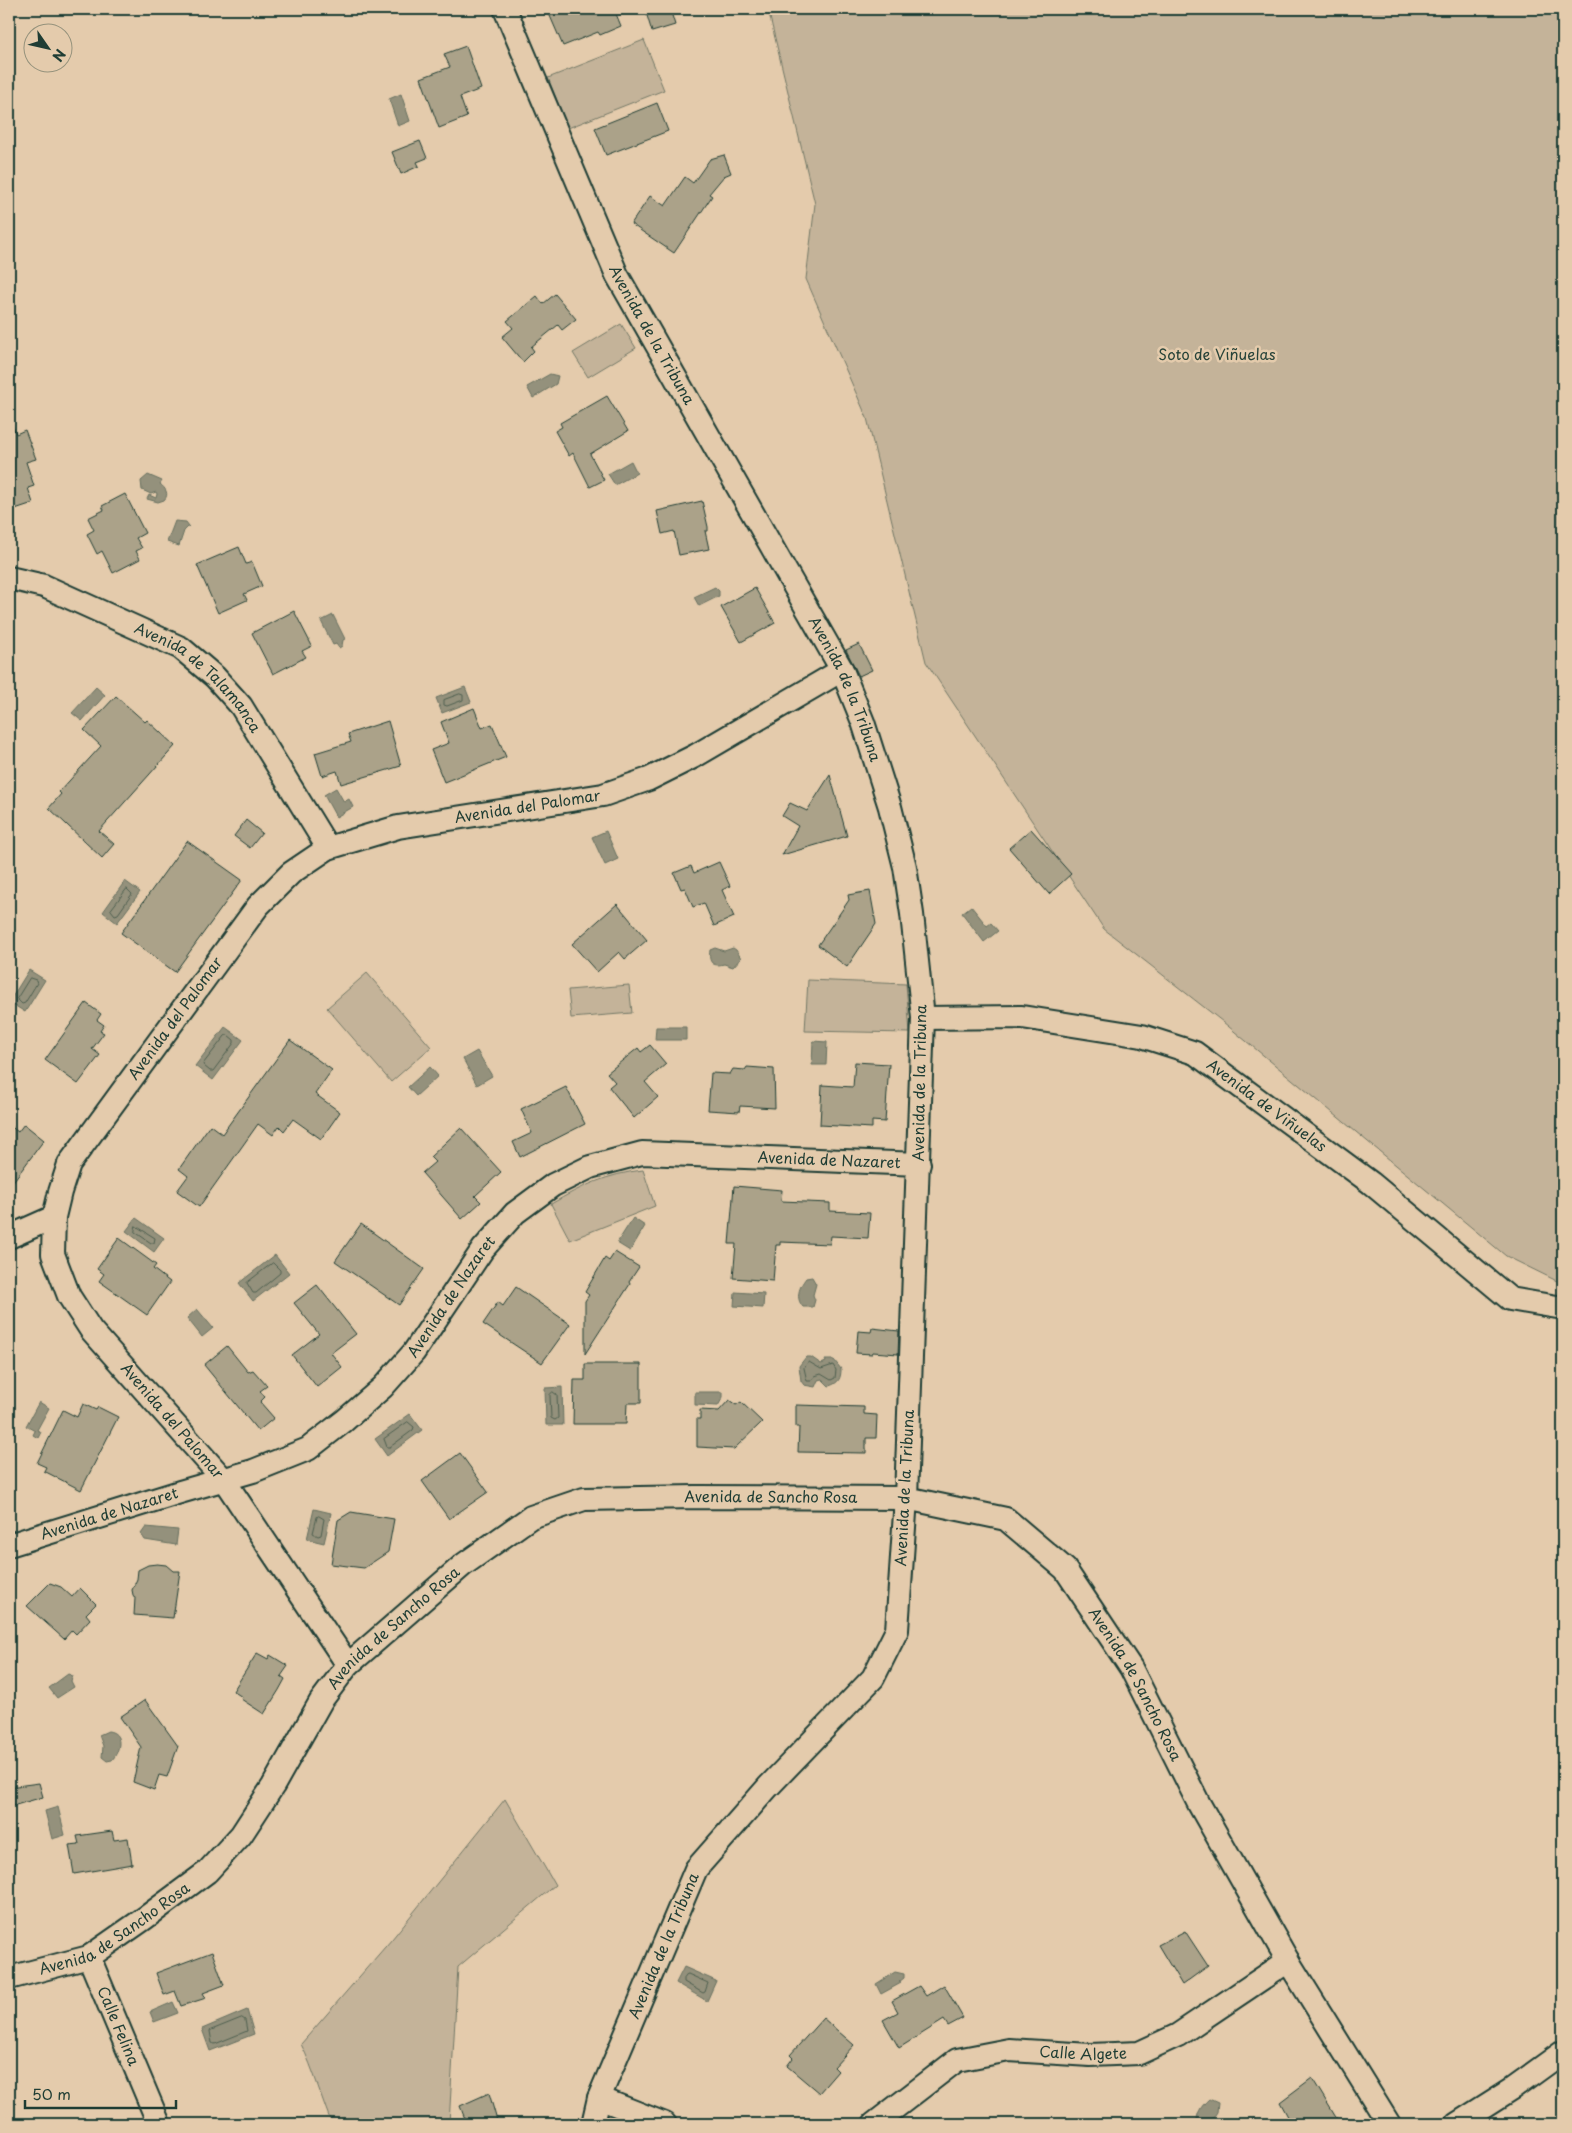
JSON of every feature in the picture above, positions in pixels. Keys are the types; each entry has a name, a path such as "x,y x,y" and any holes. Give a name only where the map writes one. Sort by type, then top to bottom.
{"street":[{"name":"Avenida de la Tribuna","path":"505,9 617,275 842,670 863,722 890,807 905,867 923,1018 906,1498 897,1630 873,1678 768,1787 696,1869 599,2098 593,2124"},
{"name":"Avenida de Talamanca","path":"9,578 44,586 181,648 216,677 241,706 328,848"},
{"name":"Avenida del Palomar","path":"348,1665 224,1480 91,1330 73,1303 53,1254 54,1217 69,1164 239,929 258,906 291,873 328,848 398,827 603,795 649,779 695,756 842,670"},
{"name":"Avenida de Viñuelas","path":"923,1018 1022,1017 1142,1036 1194,1053 1371,1183 1510,1299 1563,1308"},
{"name":"Avenida de Nazaret","path":"9,1545 253,1471 308,1448 344,1421 383,1387 414,1352 483,1249 515,1213 553,1185 590,1167 642,1153 919,1164"},
{"path":"9,1237 54,1217"},
{"name":"Avenida de Sancho Rosa","path":"9,1978 89,1956 145,1918 207,1872 241,1835 273,1786 322,1700 348,1665 464,1565 531,1517 584,1499 695,1497 906,1498 1006,1519 1065,1569 1131,1668 1199,1804 1288,1961 1389,2124"},
{"name":"Calle Felina","path":"89,1956 159,2124"},
{"name":"Calle Algete","path":"874,2124 957,2060 1009,2050 1090,2055 1139,2053 1178,2035 1288,1961"},
{"path":"1457,2124 1512,2089 1563,2052"},
{"path":"599,2098 664,2124"}],"green space":[{"name":"Soto de Viñuelas","path":"768,9 1563,9 1563,1284 1506,1256 1223,1022 1104,929 926,662 867,418 806,279 815,204"},
{"path":"644,40 664,90 568,128 548,78"},
{"path":"621,324 636,348 588,377 573,353"},
{"path":"367,973 431,1047 391,1082 327,1008"},
{"path":"808,980 906,984 910,1033 805,1031"},
{"path":"629,985 632,1013 571,1018 568,990"},
{"path":"643,1170 655,1206 570,1240 551,1204 595,1182 618,1174"},
{"path":"505,1799 555,1885 458,1967 449,2124 332,2124 301,2044 392,1939"}],"water":[{"path":"401,94 410,121 398,126 389,99"},
{"path":"550,374 558,376 556,384 533,398 527,387"},
{"path":"631,461 637,473 615,485 608,474"},
{"path":"148,475 162,481 160,484 167,493 164,500 158,502 147,499 149,495 156,498 157,494 156,492 151,494 142,490 141,481"},
{"path":"175,521 186,522 189,526 184,531 179,546 167,542"},
{"path":"715,587 719,591 719,596 699,606 694,597"},
{"path":"333,615 345,639 339,648 336,644 333,645 321,621"},
{"path":"96,687 105,695 82,721 72,713"},
{"path":"465,687 471,702 442,713 436,698"},
{"path":"336,788 344,802 349,799 353,807 336,817 324,795"},
{"path":"606,831 618,859 605,865 592,837"},
{"path":"125,881 140,892 117,923 103,912"},
{"path":"971,906 987,926 991,923 998,931 984,942 962,913"},
{"path":"715,948 724,951 733,948 741,958 733,967 724,964 714,964 710,958 710,950"},
{"path":"29,970 45,980 25,1012 9,1002"},
{"path":"225,1027 243,1040 213,1080 195,1066"},
{"path":"656,1027 686,1027 686,1040 655,1040"},
{"path":"813,1041 827,1042 826,1065 812,1065"},
{"path":"477,1051 492,1076 477,1085 463,1059"},
{"path":"430,1067 438,1076 416,1096 408,1087"},
{"path":"136,1218 164,1238 154,1252 126,1231"},
{"path":"633,1218 645,1226 630,1251 617,1243"},
{"path":"275,1255 289,1273 253,1301 239,1283"},
{"path":"812,1277 816,1284 813,1295 815,1300 813,1307 803,1307 799,1300 801,1285 806,1278"},
{"path":"735,1292 764,1294 763,1308 734,1306"},
{"path":"197,1309 213,1328 202,1337 187,1318"},
{"path":"806,1357 811,1357 821,1364 826,1362 825,1360 834,1360 841,1369 839,1380 829,1386 822,1379 818,1380 815,1387 804,1385 801,1381 799,1366"},
{"path":"562,1387 563,1425 546,1425 545,1388"},
{"path":"695,1392 723,1392 723,1397 718,1406 695,1405"},
{"path":"39,1402 49,1408 37,1430 41,1432 38,1438 33,1435 35,1431 26,1426"},
{"path":"410,1414 422,1430 387,1456 375,1439"},
{"path":"314,1509 331,1513 324,1543 307,1539"},
{"path":"146,1527 178,1530 176,1545 145,1540 141,1534"},
{"path":"68,1674 73,1676 71,1681 74,1687 57,1698 49,1688"},
{"path":"108,1731 117,1735 119,1743 115,1756 112,1760 107,1761 102,1757 103,1746 99,1735"},
{"path":"58,1807 65,1835 52,1839 45,1811"},
{"path":"684,1967 716,1981 707,2001 676,1983"},
{"path":"895,1972 904,1974 904,1978 899,1982 901,1983 881,1994 876,1984"},
{"path":"173,2002 178,2013 154,2022 150,2012"},
{"path":"247,2010 254,2034 210,2051 202,2029"},
{"path":"1209,2099 1218,2103 1217,2112 1209,2124 1197,2124 1200,2110"}],"building":[{"path":"547,9 614,9 621,26 600,35 598,32 563,46"},
{"path":"645,9 670,9 675,25 652,32"},
{"path":"466,46 481,89 460,97 467,117 439,128 421,78 450,67 444,54"},
{"path":"657,103 668,131 606,155 595,128"},
{"path":"420,141 427,158 417,162 419,166 401,174 392,152"},
{"path":"724,155 731,173 724,176 709,194 712,196 674,253 631,224 650,196 665,206 685,177 693,183 710,159"},
{"path":"555,294 576,319 562,330 558,325 531,347 534,351 523,362 502,337 513,328 507,321 537,296 543,304"},
{"path":"607,396 628,431 590,454 604,480 590,487 573,453 569,456 555,431 562,427 560,423"},
{"path":"9,421 11,421 16,434 25,430 36,459 26,462 34,486 28,488 33,503 12,510 9,501"},
{"path":"125,494 145,533 136,538 142,548 136,551 140,559 113,573 102,551 97,554 87,534 94,530 88,518 104,510 102,506"},
{"path":"702,501 708,527 708,531 705,531 709,549 679,555 674,531 662,534 657,511"},
{"path":"239,547 246,564 252,562 262,586 244,594 247,600 218,613 197,565"},
{"path":"755,588 775,623 741,642 721,607"},
{"path":"294,611 312,646 302,651 306,657 273,674 252,633"},
{"path":"859,644 872,670 859,676 846,650"},
{"path":"116,696 145,722 147,720 175,746 99,831 114,844 102,858 49,808 61,794 59,792 101,746 84,730"},
{"path":"474,708 482,728 492,724 506,757 444,782 431,750 449,743 441,722"},
{"path":"388,721 401,766 341,784 337,771 322,776 315,753 351,742 348,734"},
{"path":"830,775 847,836 782,855 798,826 782,816 790,803 807,811"},
{"path":"246,820 262,833 250,848 234,836"},
{"path":"1031,829 1071,874 1049,894 1009,848"},
{"path":"187,841 242,880 175,972 121,933"},
{"path":"719,862 730,886 722,890 734,917 714,926 704,903 693,907 685,888 681,889 674,873 691,866 694,873"},
{"path":"870,891 876,924 847,967 818,945 849,900 848,895"},
{"path":"617,904 647,940 625,959 619,952 597,972 572,944"},
{"path":"86,1003 101,1014 97,1020 104,1025 100,1031 104,1033 92,1049 100,1055 78,1084 45,1060"},
{"path":"290,1040 332,1070 315,1094 340,1112 321,1139 293,1119 284,1131 279,1126 273,1135 258,1124 199,1207 177,1191 188,1176 179,1169 210,1125 222,1134"},
{"path":"650,1045 666,1064 645,1082 658,1097 634,1118 609,1087 615,1082 607,1073 638,1048 641,1052"},
{"path":"855,1062 889,1064 885,1122 872,1121 872,1128 820,1125 822,1085 853,1087"},
{"path":"747,1067 774,1069 775,1108 740,1106 739,1112 708,1110 711,1073 730,1074 733,1069 745,1070"},
{"path":"566,1087 585,1124 520,1157 513,1142 532,1133 521,1109"},
{"path":"24,1124 44,1140 9,1187 9,1125 18,1132"},
{"path":"461,1128 501,1172 475,1196 481,1202 462,1219 422,1173 435,1162 430,1157"},
{"path":"734,1186 782,1190 781,1201 830,1203 830,1211 870,1213 868,1238 831,1236 830,1244 780,1242 780,1245 776,1245 773,1281 733,1278 736,1244 729,1244"},
{"path":"361,1224 424,1269 399,1305 335,1261"},
{"path":"119,1238 156,1265 153,1269 170,1282 147,1315 99,1281 104,1274 97,1269"},
{"path":"615,1252 639,1267 585,1354 585,1301 589,1295 585,1292 605,1258 609,1261"},
{"path":"317,1285 356,1334 331,1353 342,1367 317,1387 292,1355 319,1334 294,1303"},
{"path":"516,1287 570,1324 542,1363 483,1324 498,1302 503,1306"},
{"path":"872,1328 899,1331 898,1354 856,1353 858,1331 871,1332"},
{"path":"227,1346 248,1372 253,1370 267,1386 260,1391 265,1397 260,1402 274,1418 258,1431 204,1365"},
{"path":"585,1364 641,1364 641,1403 627,1403 626,1424 573,1424 574,1380 585,1380"},
{"path":"729,1400 736,1405 741,1402 762,1422 734,1449 697,1447 697,1419 700,1419 700,1410 719,1411"},
{"path":"83,1404 96,1410 98,1407 118,1417 81,1490 44,1471 46,1467 37,1463 63,1410 77,1417"},
{"path":"796,1405 864,1407 864,1414 877,1415 876,1438 866,1438 866,1453 798,1452 799,1427 796,1427"},
{"path":"460,1453 488,1492 449,1519 422,1481"},
{"path":"351,1512 394,1519 388,1552 364,1568 331,1564 338,1520"},
{"path":"148,1565 166,1565 173,1571 180,1571 173,1618 134,1615 135,1598 132,1590 137,1579 138,1570"},
{"path":"50,1583 61,1587 72,1597 80,1588 96,1604 86,1614 90,1619 76,1634 72,1630 64,1639 27,1606"},
{"path":"257,1653 268,1659 270,1655 288,1666 281,1676 285,1679 264,1714 241,1699 242,1697 233,1691"},
{"path":"145,1700 178,1746 167,1777 159,1775 154,1790 133,1782 141,1747 120,1717"},
{"path":"39,1783 43,1797 9,1807 9,1787"},
{"path":"112,1831 114,1840 128,1838 132,1864 74,1874 69,1845 79,1844 77,1836"},
{"path":"1185,1931 1208,1966 1182,1985 1158,1945"},
{"path":"212,1952 224,1985 203,1993 206,1998 181,2006 175,1991 164,1995 156,1973"},
{"path":"944,1985 963,2018 948,2026 944,2020 899,2048 883,2020 898,2012 892,2001 919,1986 926,1996"},
{"path":"823,2018 854,2045 834,2067 838,2071 819,2093 787,2066 793,2058 790,2055"},
{"path":"1312,2078 1340,2124 1292,2124 1280,2102"},
{"path":"489,2093 498,2124 467,2124 460,2106"}]}
